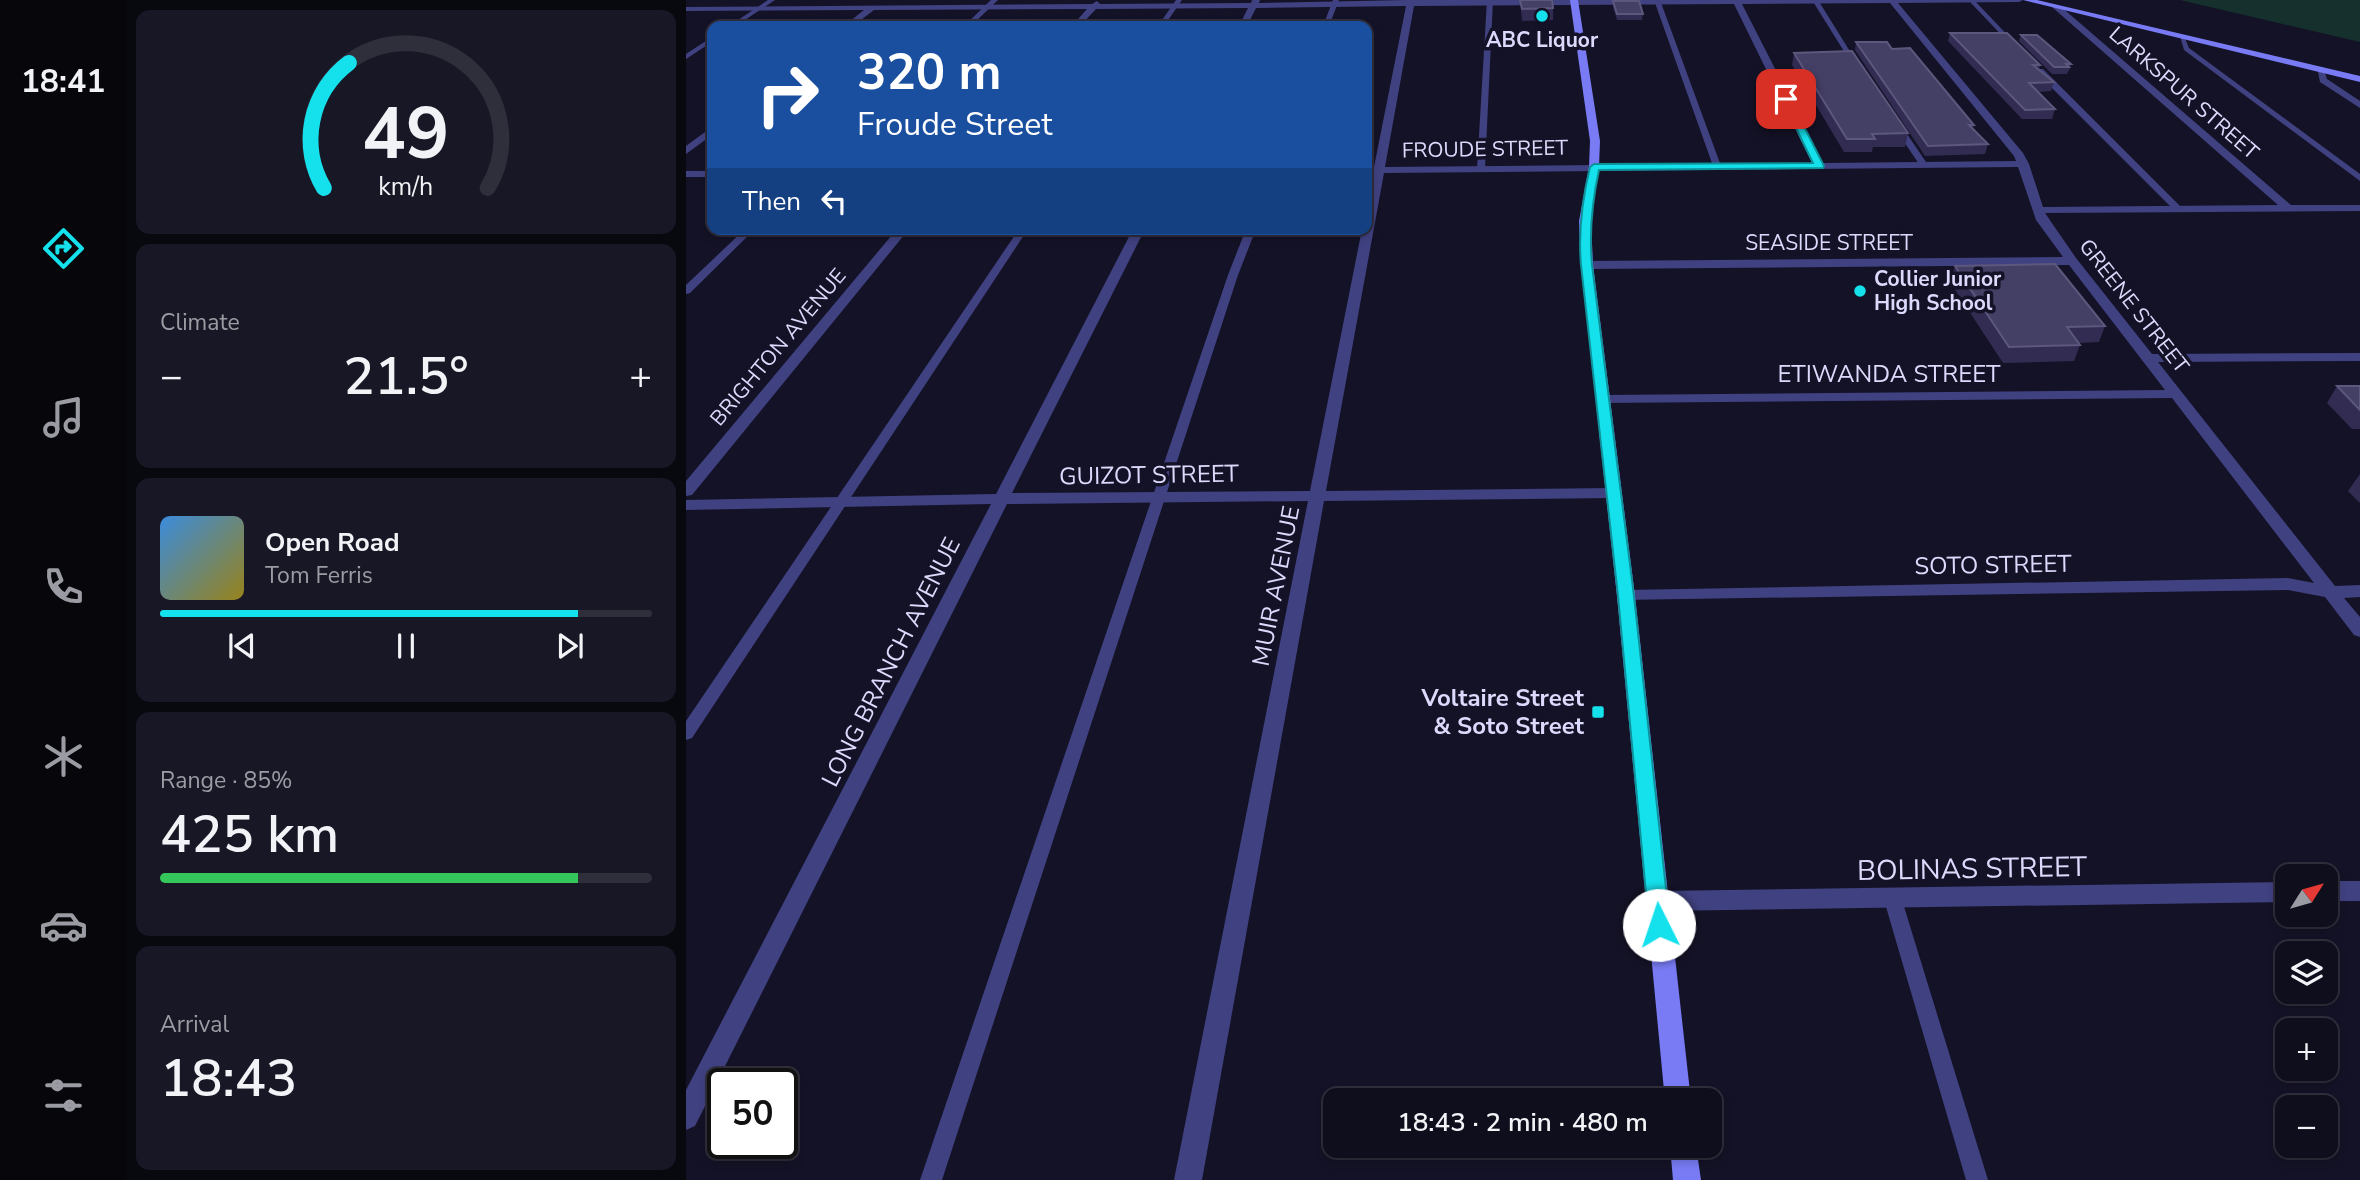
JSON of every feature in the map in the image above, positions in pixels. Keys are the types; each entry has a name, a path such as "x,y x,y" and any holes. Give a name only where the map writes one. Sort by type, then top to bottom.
{"main road":[{"path":"2027,0 2360,79"},
{"path":"1574,3 1592,110 1594,167 1584,221 1587,265 1626,596 1677,1088"},
{"path":"1684,1158 1687,1180"}],"street":[{"path":"855,21 883,0"},
{"path":"1080,21 1099,0"},
{"path":"686,9 1092,8 1177,3 2019,0"},
{"name":"GREENE STREET","path":"1892,1 2024,164 2042,220 2072,261 2360,630"},
{"path":"1737,2 1819,166"},
{"path":"1246,21 1255,3"},
{"name":"MUIR AVENUE","path":"1373,170 1410,3"},
{"name":"LARKSPUR STREET","path":"2056,7 2288,208"},
{"path":"2320,69 2323,80 2360,105"},
{"path":"686,151 707,135"},
{"name":"FROUDE STREET","path":"1373,170 2024,164"},
{"path":"686,174 707,174"},
{"path":"2039,210 2360,208"},
{"name":"BRIGHTON AVENUE","path":"686,491 898,235"},
{"name":"LONG BRANCH AVENUE","path":"686,1117 1136,235"},
{"name":"MUIR AVENUE","path":"1188,1180 1318,495 1362,235"},
{"name":"SEASIDE STREET","path":"1587,265 2072,261"},
{"path":"2149,359 2360,357"},
{"name":"ETIWANDA STREET","path":"1602,399 2177,394"},
{"name":"GUIZOT STREET","path":"686,505 844,500 1613,492"},
{"name":"SOTO STREET","path":"1626,596 2288,584 2330,592 2360,591"},
{"path":"2338,891 2360,891"},
{"name":"BOLINAS STREET","path":"1658,901 1893,900 2275,892"}],"lane":[{"path":"740,21 772,0"},
{"path":"972,21 995,0"},
{"path":"1658,2 1717,166"},
{"path":"1816,2 1864,77"},
{"path":"1973,2 2018,48"},
{"path":"1164,21 1177,3"},
{"path":"1328,21 1335,3"},
{"path":"1481,169 1490,3"},
{"path":"2182,37 2186,49 2360,178"},
{"path":"686,57 707,43"},
{"path":"2036,67 2178,209"},
{"path":"1894,121 1924,165"},
{"path":"686,291 745,235"},
{"path":"686,734 1020,235"},
{"path":"930,1180 1249,235"},
{"path":"1893,900 1977,1180"}],"green space":[{"path":"2180,0 2360,0 2360,42"}],"building":[{"path":"1520,0 1552,0 1553,8 1522,9"},
{"path":"1613,1 1639,1 1643,14 1617,14"},
{"path":"1950,33 2007,33 2040,65 2033,65 2054,82 2029,83 2055,109 2025,110"},
{"path":"2021,35 2037,35 2071,64 2066,64 2069,67 2054,67"},
{"path":"1856,42 1887,42 1892,49 1910,48 1974,125 1969,125 1988,144 1928,146"},
{"path":"1852,51 1908,133 1872,134 1875,139 1847,139 1794,53"},
{"path":"2055,264 2105,326 2067,327 2080,345 2009,347 1955,266"},
{"path":"2337,386 2360,386 2360,410"}],"place":[{"name":"ABC Liquor","path":"1542,16"},
{"name":"Collier Junior High School","path":"1860,291"},
{"name":"Voltaire Street & Soto Street","path":"1598,712"}],"route":[{"path":"1659,925 1626,596 1584,237 1586,205 1594,167 1819,166 1786,99"}]}
